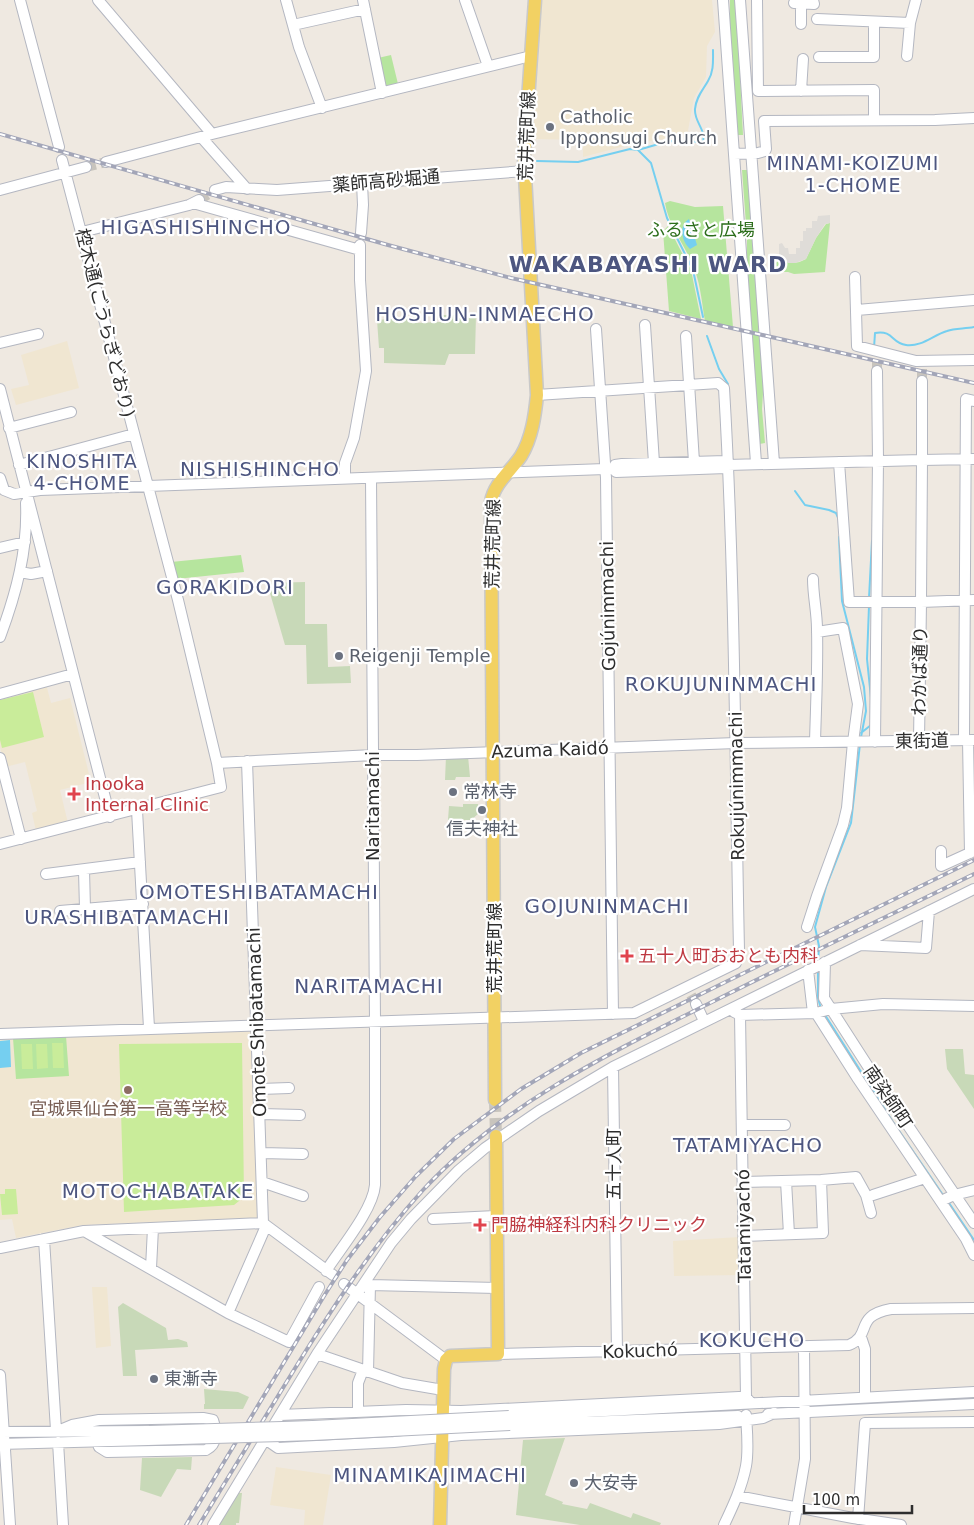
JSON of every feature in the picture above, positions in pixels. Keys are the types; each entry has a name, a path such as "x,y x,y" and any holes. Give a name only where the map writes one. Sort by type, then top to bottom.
{"main road":[{"name":"荒井荒町線","path":"495,1100 491,502 493,493 521,455 528,440 534,420 537,395 524,171 524,146 535,0"},
{"path":"440,1525 442,1410 446,1360 450,1356 498,1354 496,1138"}],"street":[{"path":"20,0 59,147"},
{"path":"98,0 247,189"},
{"path":"286,0 322,108"},
{"path":"466,0 488,66"},
{"path":"723,0 756,463"},
{"path":"740,0 774,463"},
{"path":"757,0 758,91 874,90 874,120"},
{"path":"801,24 797,4 814,4 813,0"},
{"path":"907,56 910,23 916,0"},
{"path":"293,25 364,5 382,93"},
{"path":"818,19 874,23 910,23"},
{"path":"819,57 874,57 874,23"},
{"path":"106,162 530,56"},
{"path":"744,57 757,56"},
{"path":"801,90 803,59"},
{"path":"734,154 751,154 763,152 766,149 764,121 974,118"},
{"name":"椌木通(ごうらぎどおり)","path":"62,160 178,600 217,763 221,788 137,810"},
{"path":"0,190 86,167"},
{"name":"薬師高砂堀通","path":"215,190 226,187 277,190 524,171"},
{"path":"361,234 362,183"},
{"path":"82,232 196,201 360,248 360,280 366,371 354,438 345,463 345,479"},
{"path":"856,277 857,346 875,353 921,365 974,360"},
{"path":"857,310 974,300"},
{"path":"645,325 654,463"},
{"name":"Gojúnimmachi","path":"596,329 609,469 613,1014"},
{"path":"0,344 38,334"},
{"path":"686,336 694,462"},
{"path":"871,742 871,602 877,371"},
{"name":"わかば通り","path":"919,741 922,381"},
{"name":"Rokujúnimmachi","path":"537,395 718,383 724,388 736,743 738,959 733,965 692,996"},
{"path":"0,389 110,817"},
{"path":"942,851 941,866 972,852 969,740 971,459 966,399 974,401"},
{"path":"9,428 71,412"},
{"path":"19,465 134,434"},
{"path":"609,469 615,465 726,461 728,464 971,459"},
{"path":"839,462 849,602 970,600"},
{"path":"0,478 2,486 8,493 40,490 508,472 609,469 616,472 726,468 728,464"},
{"name":"Naritamachi","path":"265,1225 329,1273 367,1209 374,1191 375,1021 371,478"},
{"path":"0,637 9,613 20,572 25,542 25,492"},
{"path":"0,548 25,542"},
{"path":"20,572 31,574 47,571"},
{"path":"813,579 817,632 814,742"},
{"path":"808,927 847,808 858,704 843,628 817,632"},
{"path":"0,694 73,674"},
{"name":"東街道","path":"854,742 969,740"},
{"name":"Azuma Kaidó","path":"217,763 373,755 736,743 854,742"},
{"path":"0,758 21,839"},
{"name":"Omote Shibatamachi","path":"247,761 265,1225"},
{"path":"0,844 137,810 149,1028"},
{"path":"46,874 140,862"},
{"path":"84,870 85,909"},
{"path":"213,1525 317,1354 391,1243 411,1219 459,1170 496,1138 613,1067 859,944 974,889"},
{"path":"60,911 143,904"},
{"path":"859,944 926,948 928,911"},
{"name":"南染師町","path":"823,963 824,998 948,1198 974,1223"},
{"path":"810,970 815,1013 925,1178 948,1198 974,1255"},
{"path":"0,1034 634,1013 692,996 704,1021"},
{"path":"725,1011 740,1015 815,1013 831,1009 883,1004 974,1006"},
{"name":"Tatamiyachó","path":"740,1015 746,1348 749,1400"},
{"name":"五十人町","path":"613,1067 617,1352"},
{"path":"260,1089 290,1088"},
{"path":"260,1114 300,1115"},
{"path":"742,1125 784,1125"},
{"path":"262,1153 304,1154"},
{"path":"743,1182 856,1177 866,1195 871,1212"},
{"path":"873,1195 925,1178"},
{"path":"744,1236 823,1233 821,1180"},
{"path":"786,1181 789,1234"},
{"path":"262,1182 303,1196"},
{"path":"948,1198 974,1190"},
{"path":"433,1219 496,1216"},
{"path":"0,1248 84,1231 265,1225 228,1313"},
{"path":"151,1268 153,1228"},
{"path":"84,1231 228,1313 289,1342 319,1286"},
{"path":"44,1239 58,1430"},
{"path":"344,1284 446,1360"},
{"path":"358,1412 358,1383 365,1371 370,1285 497,1288"},
{"path":"864,1398 865,1349 861,1336 869,1317 891,1309 974,1308"},
{"name":"Kokuchó","path":"498,1354 849,1345 856,1342 861,1336"},
{"path":"794,1525 805,1459 804,1346"},
{"path":"317,1354 402,1383 443,1390"},
{"path":"0,1375 7,1519"},
{"path":"265,1439 278,1448 394,1442 461,1435 718,1424 805,1406 864,1398 974,1392"},
{"path":"2,1432 58,1430 148,1435 313,1430 509,1420 749,1400"},
{"path":"280,1416 749,1400 805,1406 946,1406 974,1404"},
{"path":"946,1406 946,1423"},
{"path":"460,1411 461,1435"},
{"path":"58,1430 72,1425 99,1420 203,1418 213,1420 216,1434 215,1442 211,1448 206,1450 107,1452 99,1447 97,1442"},
{"path":"509,1420 746,1418"},
{"path":"724,1525 737,1496 746,1466 746,1418"},
{"path":"858,1519 865,1423 974,1422"},
{"path":"3,1444 97,1442 148,1435"},
{"path":"58,1442 63,1525"},
{"path":"737,1496 900,1525"}],"shaded area":[{"path":"541,0 712,0 715,32 707,46 706,77 694,98 687,136 636,143 583,157 583,140 532,139"},
{"path":"830,215 830,223 825,224 806,259 795,263 788,263 784,259 779,258 779,244 782,243 785,248 788,248 789,254 796,254 796,248 800,248 800,241 803,241 803,231 806,231 806,228 812,228 812,221 817,221 818,216"},
{"path":"67,341 79,388 16,405 11,389 29,385 21,355"},
{"path":"46,684 51,703 70,698 91,782 60,790 68,823 36,831 32,813 37,811 25,762 5,767 0,747 0,696"},
{"name":"宮城県仙台第一高等学校","path":"254,1029 261,1215 257,1218 83,1225 16,1238 12,1219 0,1220 0,1037"},
{"path":"740,1237 741,1275 674,1276 673,1241"},
{"path":"92,1287 107,1287 111,1346 96,1348"},
{"path":"276,1467 331,1475 323,1525 304,1525 305,1510 270,1505"}],"green space":[{"path":"730,0 737,0 743,135 736,135 730,51"},
{"path":"391,55 398,84 384,86 378,58"},
{"path":"742,170 749,170 764,377 762,409 765,443 759,444 747,277 747,238"},
{"name":"ふるさと広場","path":"670,201 695,207 723,206 733,327 705,321 695,271 667,212 665,203"},
{"path":"830,223 825,272 794,274 777,272 776,263 779,258 794,263 806,259 816,238 826,224"},
{"path":"668,226 691,270 701,319 669,311 663,231"},
{"path":"443,315 476,315 475,354 449,354 445,365 384,363 384,348 379,348 377,320 415,317 415,323 440,322"},
{"path":"241,555 244,572 176,579 171,562"},
{"path":"305,582 305,624 327,624 328,667 350,666 351,683 307,684 306,645 285,645 267,583"},
{"path":"33,692 44,737 2,748 0,740 0,700"},
{"path":"446,756 468,756 470,777 456,777 455,780 445,780"},
{"path":"463,804 478,804 478,814 471,820 448,820 449,806 463,807"},
{"path":"66,1036 69,1076 16,1079 13,1038"},
{"path":"52,1043 63,1043 64,1068 53,1068"},
{"path":"242,1043 244,1197 234,1205 124,1212 119,1044"},
{"path":"21,1044 32,1044 33,1069 22,1069"},
{"path":"36,1044 47,1044 48,1068 37,1069"},
{"path":"945,1049 963,1049 965,1074 974,1075 974,1109 947,1069"},
{"path":"5,1189 16,1189 18,1214 2,1215 0,1194 5,1194"},
{"path":"123,1303 166,1328 168,1340 178,1339 187,1342 188,1347 135,1350 137,1376 123,1376 118,1307"},
{"path":"204,1389 238,1392 249,1397 243,1409 204,1409"},
{"path":"565,1438 545,1495 563,1502 562,1504 587,1509 590,1503 631,1518 633,1513 661,1523 660,1525 580,1525 516,1515 523,1440"},
{"path":"192,1457 191,1470 177,1469 161,1497 140,1490 142,1458"},
{"path":"238,1493 242,1493 239,1523 236,1523 236,1525 215,1525"}],"water":[{"path":"689,219 697,245 690,249 682,234 683,226"},
{"path":"10,1040 11,1067 0,1068 0,1041"}],"waterway":[{"path":"537,161 578,162 630,149 638,150 669,141 703,142 703,133 696,118 695,109 698,97 711,73 713,50"},
{"path":"638,150 651,163 667,218 693,270 703,317"},
{"path":"874,348 875,333 886,333 901,344 912,345 922,343 950,330 974,327"},
{"path":"707,336 719,369 728,384"},
{"path":"795,491 805,505 836,513 839,520"},
{"path":"839,537 842,601 864,687 866,711 861,737"},
{"path":"869,598 872,541"},
{"path":"869,606 867,659 871,698"},
{"path":"861,733 871,725"},
{"path":"818,962 819,946 815,927 826,887 851,823 860,744"},
{"path":"818,969 818,998 821,1009"},
{"path":"825,1015 893,1122 943,1195"},
{"path":"949,1203 974,1240"}],"tunnel":[{"path":"86,167 106,162"},
{"path":"199,200 215,190"},
{"path":"877,359 877,371"},
{"path":"922,369 922,381"},
{"path":"691,995 696,1004"},
{"path":"495,1100 496,1136"}],"railway":[{"path":"0,134 388,245 511,278 974,383"},
{"path":"186,1525 347,1260 380,1217 416,1176 454,1139 521,1089 581,1053 974,860"},
{"path":"199,1525 328,1316 382,1239 423,1190 487,1132 522,1107 595,1062 974,874"}],"place":[{"name":"Catholic Ipponsugi Church","path":"550,127"},
{"name":"Reigenji Temple","path":"339,656"},
{"name":"常林寺","path":"453,792"},
{"name":"Inooka Internal Clinic","path":"74,794"},
{"name":"信夫神社","path":"482,810"},
{"name":"五十人町おおとも内科","path":"627,956"},
{"name":"宮城県仙台第一高等学校","path":"128,1090"},
{"name":"門脇神経科内科クリニック","path":"480,1225"},
{"name":"東漸寺","path":"154,1379"},
{"name":"大安寺","path":"574,1483"}],"district":[{"name":"MINAMI-KOIZUMI 1-CHOME","path":"853,174"},
{"name":"HIGASHISHINCHO","path":"196,227"},
{"name":"WAKABAYASHI WARD","path":"648,264"},
{"name":"HOSHUN-INMAECHO","path":"485,314"},
{"name":"NISHISHINCHO","path":"260,469"},
{"name":"KINOSHITA 4-CHOME","path":"82,472"},
{"name":"GORAKIDORI","path":"225,587"},
{"name":"ROKUJUNINMACHI","path":"721,684"},
{"name":"OMOTESHIBATAMACHI","path":"259,892"},
{"name":"GOJUNINMACHI","path":"607,906"},
{"name":"URASHIBATAMACHI","path":"127,917"},
{"name":"NARITAMACHI","path":"369,986"},
{"name":"TATAMIYACHO","path":"748,1145"},
{"name":"MOTOCHABATAKE","path":"158,1191"},
{"name":"KOKUCHO","path":"752,1340"},
{"name":"MINAMIKAJIMACHI","path":"430,1475"}]}
